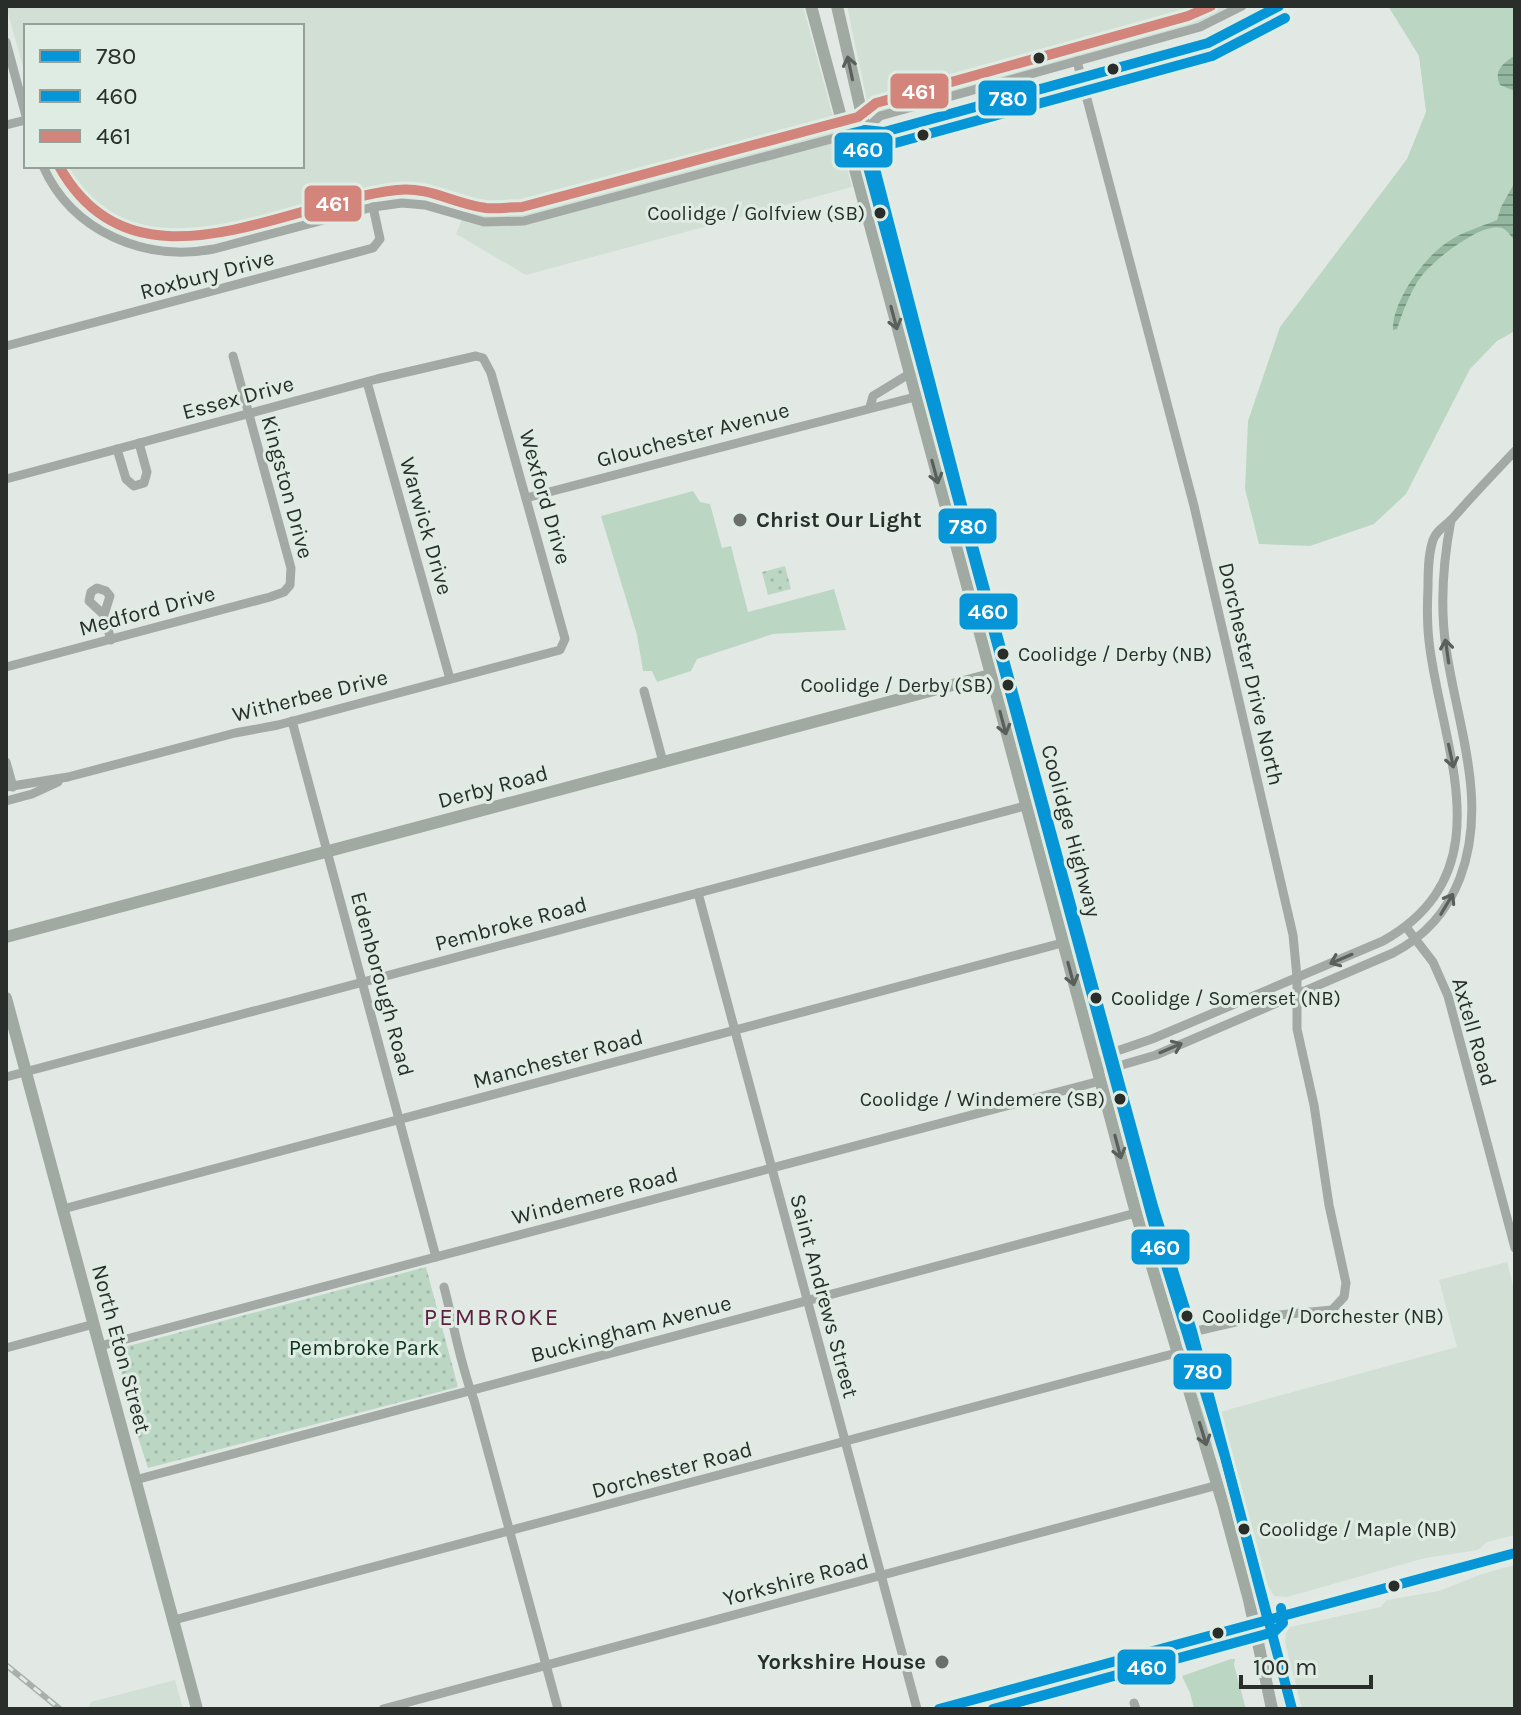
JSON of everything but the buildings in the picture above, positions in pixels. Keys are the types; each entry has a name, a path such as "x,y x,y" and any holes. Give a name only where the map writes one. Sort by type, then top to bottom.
{"main road":[{"name":"Coolidge Highway","path":"811,6 1136,1213 1218,1485 1254,1624 1272,1709"},
{"name":"Coolidge Highway","path":"837,6 906,293 1111,1053 1239,1500 1292,1709"},
{"path":"886,288 900,284 906,293"},
{"path":"968,596 978,600 987,596"},
{"name":"Derby Road","path":"6,937 990,675"},
{"name":"North Eton Street","path":"6,998 197,1709"},
{"path":"1223,1504 1239,1500"},
{"path":"939,1709 1515,1553"}],"street":[{"path":"865,130 880,116 1200,27 1242,6"},
{"path":"44,168 54,188 91,224 127,243 165,252 189,253 214,249 373,207 413,204 484,222 524,221 865,130 884,132 896,129 1208,43 1279,6"},
{"path":"6,42 24,110"},
{"name":"Dorchester Drive North","path":"1077,61 1223,630 1293,935 1299,1040 1346,1283 1340,1302 1332,1310 1263,1316 1192,1331"},
{"name":"Roxbury Drive","path":"7,342 373,248 380,239 373,207"},
{"name":"Kingston Drive","path":"233,356 291,568 292,582"},
{"name":"Essex Drive","path":"6,479 467,356 480,357"},
{"name":"Wexford Drive","path":"480,357 491,373 563,624 565,639 560,650"},
{"name":"Glouchester Avenue","path":"870,407 873,396 909,374"},
{"name":"Warwick Drive","path":"367,382 450,679"},
{"name":"Glouchester Avenue","path":"526,498 915,397"},
{"path":"117,449 126,479 134,486 139,485 144,483 147,475 139,443"},
{"path":"1096,1067 1111,1053 1152,1039 1383,941 1406,927 1427,907 1444,879 1455,841 1458,813 1457,783 1430,649 1427,605 1433,541 1437,531 1515,451"},
{"path":"1096,1067 1115,1067 1156,1055 1393,953 1416,939 1445,911 1461,875 1470,840 1472,788 1444,624 1444,572 1451,520"},
{"name":"Medford Drive","path":"6,667 270,597 284,592 292,582"},
{"path":"104,615 111,640"},
{"name":"Witherbee Drive","path":"9,786 68,777 560,650"},
{"path":"644,691 663,762"},
{"name":"Edenborough Road","path":"292,721 436,1257"},
{"path":"6,762 11,800"},
{"name":"Witherbee Drive","path":"11,800 68,777"},
{"name":"Pembroke Road","path":"6,1077 1025,806"},
{"name":"Saint Andrews Street","path":"698,893 917,1709"},
{"name":"Axtell Road","path":"1406,927 1433,962 1451,1005 1515,1248"},
{"name":"Manchester Road","path":"63,1209 1062,943"},
{"name":"Windemere Road","path":"100,1346 1100,1081"},
{"name":"Buckingham Avenue","path":"135,1480 1136,1213"},
{"path":"444,1287 463,1357 466,1381 558,1709"},
{"path":"6,1348 94,1324"},
{"path":"1175,1336 1192,1331"},
{"name":"Dorchester Road","path":"174,1620 1180,1352"},
{"name":"Yorkshire Road","path":"383,1709 1218,1485"}],"shaded area":[{"path":"6,6 803,6 852,187 526,275 456,234 467,207 421,194 375,196 197,242 167,243 120,230 97,216 75,196 55,168 304,168 304,24 24,24 24,70"},
{"path":"847,6 1234,6 1200,24 882,113 868,106"},
{"path":"1515,55 1515,91 1500,85 1498,75 1504,64"},
{"path":"1515,182 1515,241 1504,229 1493,227 1458,244 1420,278 1397,329 1393,330 1398,306 1420,268 1449,241 1497,220"},
{"path":"1507,1262 1515,1293 1515,1535 1487,1542 1478,1550 1425,1558 1287,1597 1274,1596 1268,1586 1220,1412 1457,1347 1439,1280"},
{"path":"1515,1565 1515,1709 1302,1709 1285,1642 1290,1627 1381,1607 1387,1600 1439,1591"},
{"path":"175,1680 183,1709 87,1709 91,1702"}],"green space":[{"path":"1388,6 1515,6 1515,331 1497,341 1470,369 1406,494 1374,524 1310,546 1259,544 1245,489 1248,421 1280,327 1407,159 1426,112 1419,56"},
{"path":"859,155 895,276 889,277 855,156"},
{"path":"894,293 927,394 979,592 946,498"},
{"path":"693,491 700,502 710,504 722,548 731,546 748,612 834,589 846,630 773,634 697,659 691,671 657,682 652,671 643,671 637,635 601,516"},
{"path":"785,566 791,589 768,595 762,572"},
{"path":"985,608 1104,1045 1101,1050 1097,1050 977,610"},
{"path":"1106,1073 1111,1073 1185,1325 1182,1328 1177,1326 1151,1246"},
{"name":"Pembroke Park","path":"426,1267 458,1387 148,1468 130,1409 117,1349"},
{"path":"1183,1340 1190,1342 1230,1493 1227,1493 1204,1422"},
{"path":"1235,1659 1246,1709 1194,1709 1182,1676"}],"railway":[{"path":"6,1665 60,1709"}],"transit line":[{"name":"461","path":"61,168 91,206 128,228 170,236 214,233 354,198 408,189 486,208 522,207 858,117 876,103 1188,16 1211,6"},
{"name":"780","path":"845,135 865,130 884,132 1208,43 1279,6"},
{"name":"460","path":"1268,1621 1225,1457 1156,1233 862,145 888,145 1212,56 1285,18"},
{"name":"780","path":"865,130 964,513 1153,1206 1192,1331 1292,1709"},
{"name":"780","path":"939,1709 1515,1553"},
{"name":"460","path":"993,1709 1274,1632 1283,1623 1281,1608"}],"place":[{"name":"Coolidge / Golfview (SB)","path":"880,213"},
{"name":"Christ Our Light","path":"740,520"},
{"name":"Coolidge / Derby (NB)","path":"1003,654"},
{"name":"Coolidge / Derby (SB)","path":"1008,685"},
{"name":"Coolidge / Somerset (NB)","path":"1096,998"},
{"name":"Coolidge / Windemere (SB)","path":"1120,1099"},
{"name":"Coolidge / Dorchester (NB)","path":"1187,1316"},
{"name":"Coolidge / Maple (NB)","path":"1244,1529"},
{"name":"Yorkshire House","path":"942,1662"}],"district":[{"name":"PEMBROKE","path":"492,1317"}]}
